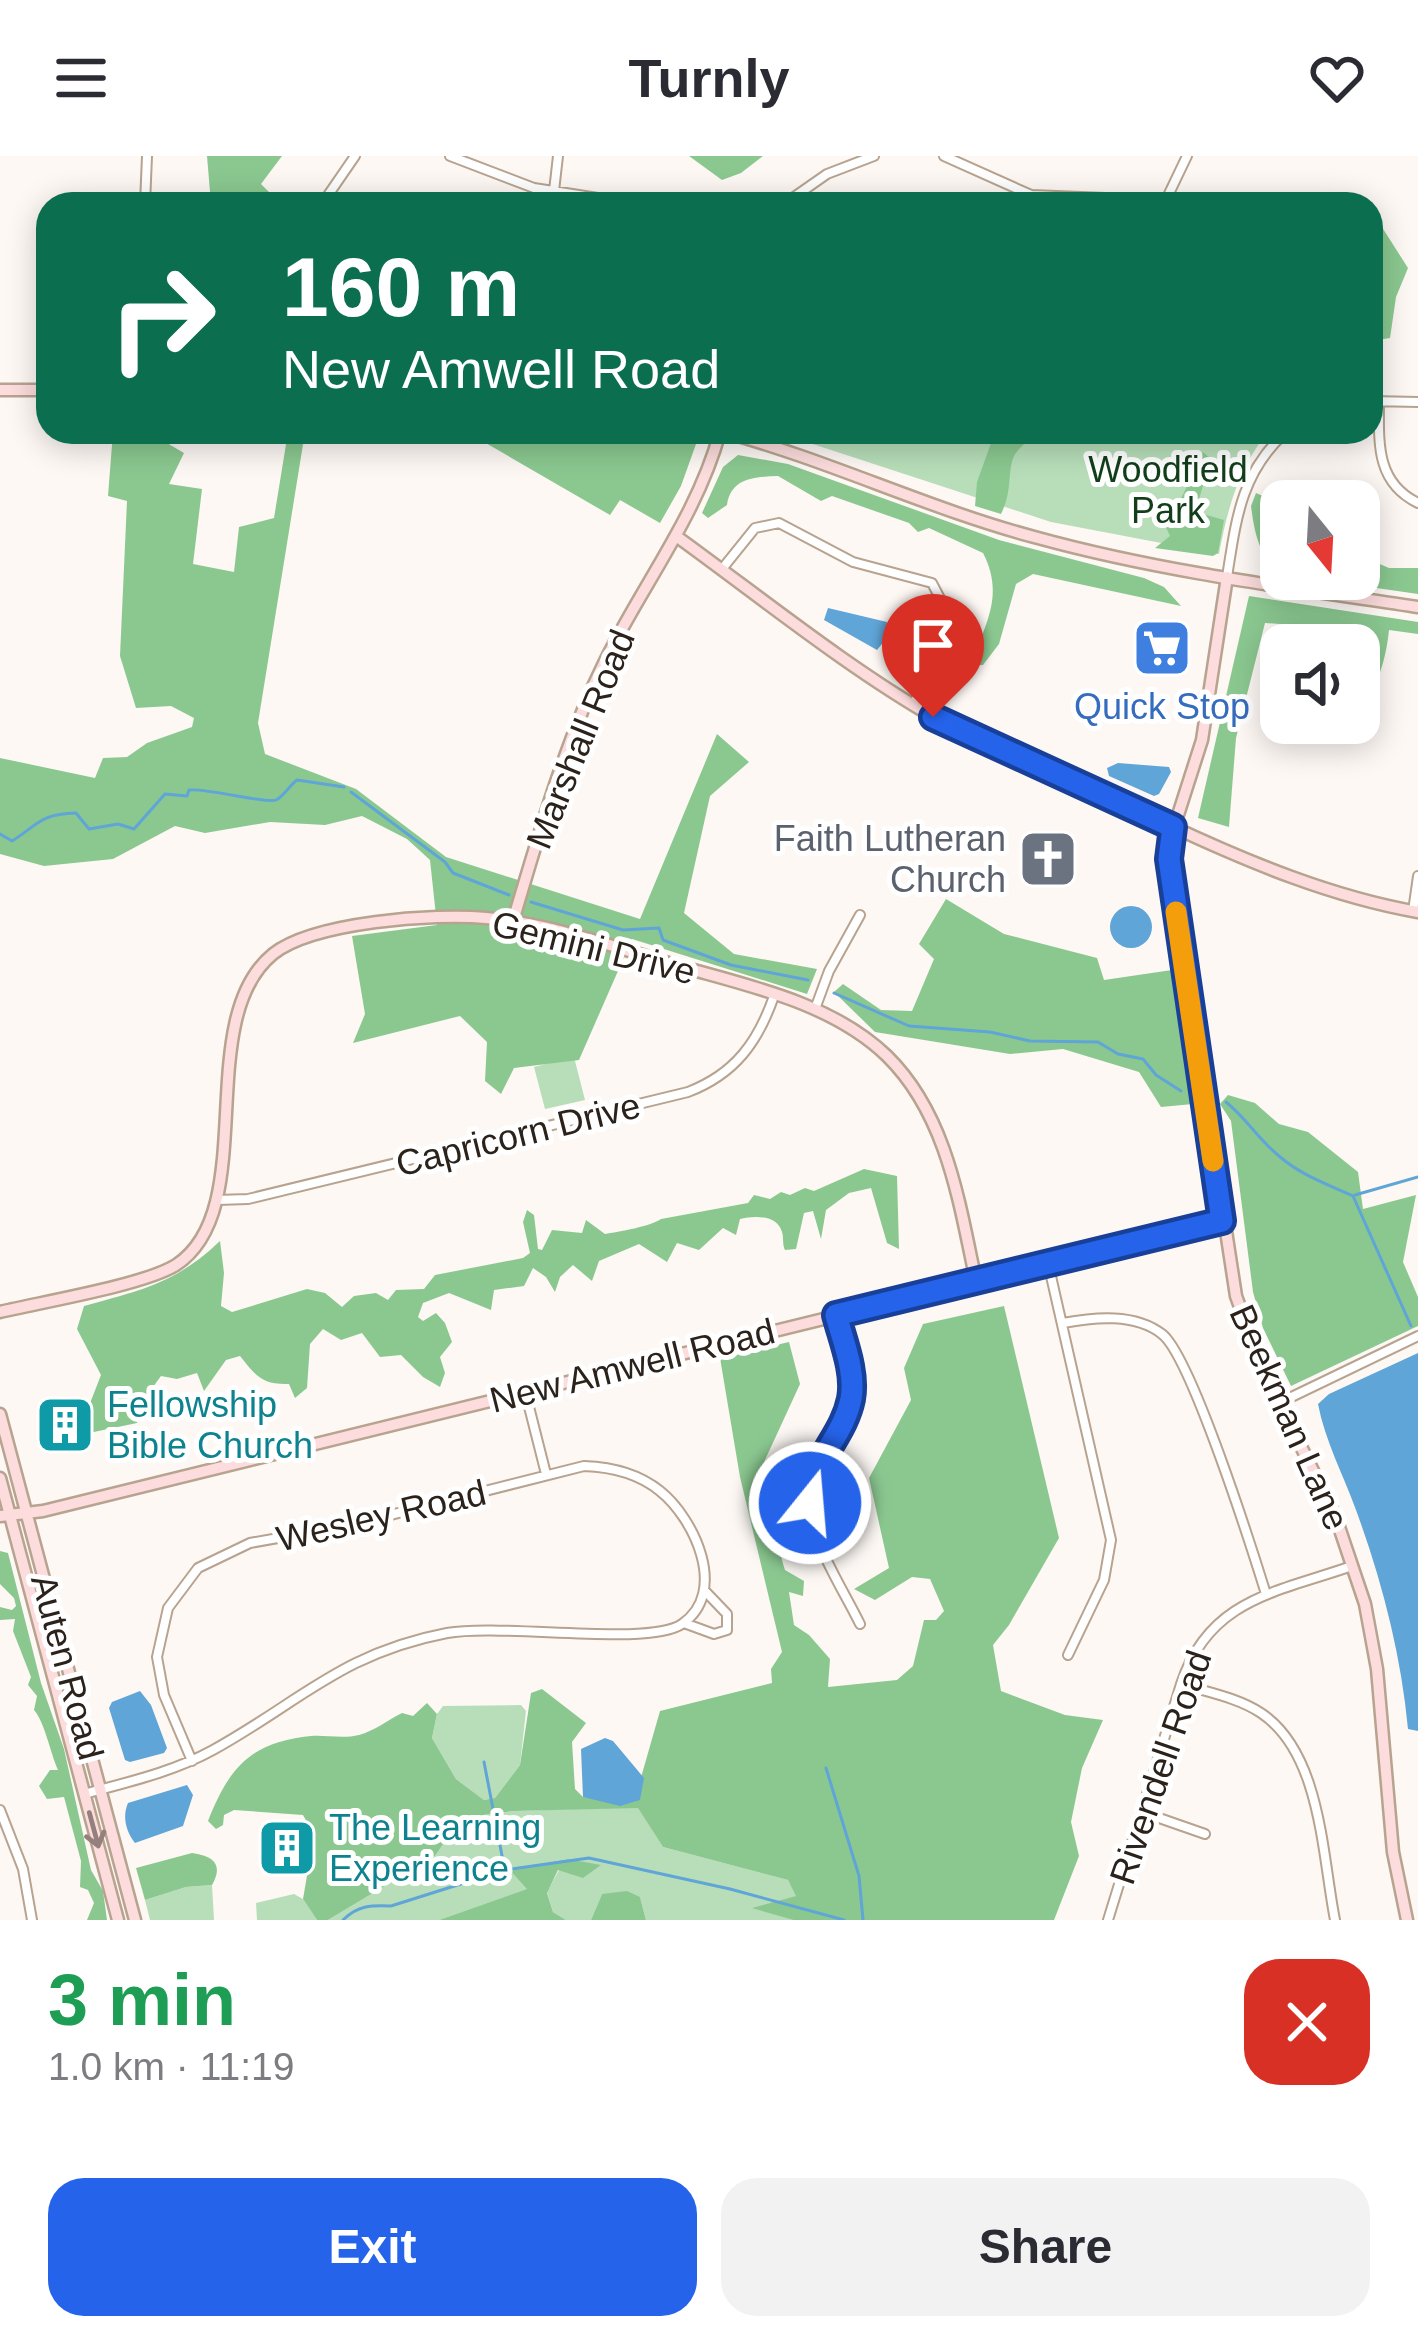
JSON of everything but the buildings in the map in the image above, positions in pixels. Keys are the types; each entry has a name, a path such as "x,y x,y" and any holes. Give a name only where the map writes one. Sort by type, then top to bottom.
{"street":[{"path":"146,192 147,156"},
{"path":"330,192 355,156"},
{"path":"450,156 518,183 560,192"},
{"path":"554,191 558,156"},
{"path":"801,192 827,174 874,156"},
{"path":"944,156 1025,192"},
{"path":"1170,192 1186,156"},
{"path":"0,390 36,390"},
{"path":"1383,400 1418,402"},
{"name":"Marshall Road","path":"513,921 592,687 641,591 701,490 718,444"},
{"path":"762,444 1033,537 1227,577 1418,607"},
{"name":"Beekman Lane","path":"1274,444 1244,489 1202,740 1173,827 1169,859 1236,1296 1253,1347 1324,1492 1354,1566 1374,1652 1393,1852 1407,1920"},
{"path":"1378,444 1385,472 1396,488 1418,503"},
{"path":"722,569 755,528 779,523 853,562 932,583 943,604 943,616 914,705"},
{"path":"676,536 914,705 959,731 1310,883 1415,912 1418,876"},
{"path":"815,1009 829,971 860,915"},
{"name":"Gemini Drive","path":"0,1312 170,1268 190,1253 204,1235 216,1200 238,1011 261,964 296,941 425,916 513,921 585,938 815,1009 878,1048 901,1070 925,1105 944,1147 976,1280"},
{"name":"Capricorn Drive","path":"216,1200 248,1199 688,1092 721,1076 749,1049 774,995"},
{"name":"New Amwell Road","path":"6,1522 1222,1221"},
{"path":"1048,1263 1111,1540 1104,1580 1068,1655"},
{"path":"836,1315 850,1369 851,1395 844,1418 814,1472 810,1503 819,1539 860,1624"},
{"path":"1063,1323 1118,1318 1141,1322 1172,1342 1187,1370 1267,1594"},
{"path":"1278,1403 1418,1336"},
{"path":"525,1391 546,1474"},
{"name":"Auten Road","path":"0,1414 136,1920"},
{"name":"Wesley Road","path":"84,1794 192,1761 322,1679 393,1647 477,1629 640,1635 669,1631 684,1623 714,1634 728,1630 727,1614 704,1590 701,1554 692,1529 658,1489 603,1467 546,1474 351,1525 250,1544 198,1568 168,1608 157,1657 164,1695 192,1761"},
{"name":"Auten Road","path":"0,1478 6,1522 118,1920"},
{"name":"Rivendell Road","path":"1108,1920 1181,1684 1197,1647 1215,1624 1245,1603 1354,1566"},
{"path":"684,1623 704,1590"},
{"path":"1181,1684 1260,1712 1295,1748 1310,1785 1335,1920"},
{"path":"0,1810 22,1869 32,1920"},
{"path":"1142,1812 1205,1834"}],"green space":[{"path":"207,156 282,156 261,184 269,192 210,192"},
{"path":"689,156 763,156 722,180"},
{"path":"1383,229 1408,268 1396,297 1390,338 1383,339"},
{"path":"112,444 169,444 184,453 169,484 202,489 193,564 234,572 239,527 274,518 286,444 303,444 258,723 265,754 356,789 446,857 640,919 717,734 749,762 710,796 684,913 734,954 817,969 807,994 632,939 579,1060 514,1068 501,1094 485,1081 487,1042 460,1016 353,1043 365,1014 352,936 437,925 430,860 407,839 362,816 325,825 270,822 205,833 175,826 113,859 44,866 0,854 0,758 95,778 103,758 127,757 147,743 192,727 194,718 171,706 136,708 120,656 127,501 108,496"},
{"path":"487,444 696,444 681,486 660,523 620,500 610,515"},
{"name":"Woodfield Park","path":"813,444 1259,444 1234,493 1219,554 1051,522"},
{"path":"991,444 1024,444 1014,456 1001,514 975,506 977,482"},
{"path":"1203,452 1211,459 1197,506 1203,514 1224,520 1218,553 1155,548 1170,536 1164,523 1178,505"},
{"path":"738,455 788,464 999,540 1144,578 1164,587 1181,606 1033,574 1016,584 999,644 983,665 971,665 993,596 983,553 929,528 918,532 909,523 832,496 821,501 778,476 739,484 727,505 708,518 702,513 723,467"},
{"path":"1256,493 1260,495 1260,545 1254,525 1251,506"},
{"path":"1380,564 1418,568 1418,594 1380,589"},
{"path":"1249,596 1418,622 1418,634 1389,630 1380,672 1380,624 1260,624 1260,643 1236,738 1229,827 1198,818"},
{"path":"946,899 1004,934 1097,958 1104,980 1172,970 1193,1104 1161,1107 1139,1072 1063,1049 1010,1054 875,1032 834,992 843,984 881,1010 912,1011 934,959 919,944"},
{"path":"574,1057 585,1100 545,1109 534,1067"},
{"path":"1228,1095 1255,1103 1279,1124 1308,1132 1358,1172 1363,1209 1416,1195 1403,1262 1418,1297 1418,1326 1291,1386 1263,1328 1253,1292 1231,1121 1220,1104"},
{"path":"864,1169 897,1176 899,1249 887,1243 871,1188 849,1193 826,1210 821,1239 813,1211 804,1213 796,1249 785,1250 775,1222 745,1218 740,1219 736,1235 723,1228 699,1250 677,1243 667,1262 639,1244 599,1261 592,1281 573,1265 560,1277 555,1292 533,1268 524,1286 494,1290 491,1310 449,1293 423,1303 418,1317 423,1321 436,1313 452,1342 440,1357 445,1373 440,1387 401,1355 380,1357 362,1333 341,1340 323,1329 310,1344 307,1388 295,1398 289,1384 260,1378 240,1356 226,1360 204,1391 197,1373 177,1379 161,1376 137,1423 89,1433 87,1411 101,1375 77,1329 84,1306 173,1276 220,1241 221,1306 232,1312 307,1289 325,1293 342,1307 354,1296 376,1293 388,1300 396,1290 424,1289 435,1275 523,1258 530,1253 523,1222 527,1210 534,1215 538,1249 542,1250 552,1230 582,1233 586,1220 605,1234 618,1232 748,1203 754,1195 770,1199 781,1192 814,1191"},
{"path":"1004,1306 1059,1538 993,1645 1001,1691 1065,1715 1103,1720 1082,1768 1071,1822 1079,1856 1054,1920 793,1920 752,1908 796,1896 788,1880 663,1847 638,1808 514,1811 461,1818 435,1856 328,1920 317,1920 303,1899 314,1835 303,1815 234,1810 224,1815 223,1825 216,1829 208,1821 224,1786 257,1752 290,1739 359,1735 402,1713 413,1716 427,1703 437,1714 432,1738 456,1779 484,1800 495,1798 520,1765 531,1693 542,1689 586,1723 572,1742 575,1789 583,1797 634,1802 660,1711 772,1683 771,1669 782,1652 740,1477 720,1358 789,1342 800,1384 759,1473 768,1492 785,1570 804,1581 803,1596 789,1592 794,1625 830,1659 828,1687 897,1680 913,1666 924,1620 936,1620 944,1611 930,1579 912,1577 875,1600 854,1589 889,1568 869,1478 911,1400 904,1368 923,1324"},
{"path":"0,1551 8,1553 41,1683 64,1749 91,1870 103,1891 107,1920 87,1920 94,1903 88,1890 80,1887 81,1861 64,1797 47,1799 39,1786 50,1770 58,1770 34,1710 37,1696 28,1685 31,1677 13,1631 15,1619 0,1620 0,1607 12,1610 16,1606 0,1584"},
{"path":"521,1705 526,1711 520,1765 495,1798 484,1800 456,1779 432,1738 437,1714 443,1706"},
{"path":"638,1807 663,1847 788,1880 797,1896 755,1908 793,1920 646,1920 640,1897 602,1894 591,1920 566,1920 553,1912 547,1892 559,1870 600,1866 568,1859 511,1869 528,1889 439,1920 328,1920 435,1856 461,1818 514,1811"},
{"path":"192,1853 214,1862 217,1872 212,1885 186,1887 145,1900 136,1868"},
{"path":"568,1859 601,1865 583,1878 558,1870 547,1893 553,1912 566,1920 439,1920 527,1889 509,1869"},
{"path":"212,1885 214,1920 150,1920 145,1900 186,1887"},
{"path":"627,1891 640,1897 646,1920 591,1920 602,1894"},
{"path":"294,1894 317,1920 257,1920 256,1903"}],"water":[{"path":"828,608 887,622 885,640 877,650 824,620"},
{"path":"1118,763 1169,767 1171,772 1154,796 1109,776 1107,768"},
{"path":"1131,906 1146,912 1152,927 1146,942 1131,948 1116,942 1110,927 1116,912"},
{"path":"1418,1353 1418,1731 1408,1729 1382,1591 1318,1404 1329,1394"},
{"path":"140,1691 151,1705 167,1748 164,1753 130,1762 125,1760 109,1708 112,1702"},
{"path":"605,1738 613,1741 644,1778 640,1800 620,1806 583,1797 581,1749"},
{"path":"187,1785 193,1795 183,1826 135,1843 126,1824 128,1803"}],"waterway":[{"path":"0,834 12,841 46,818 76,813 89,829 118,824 134,829 165,794 187,796 189,790 270,801 297,780 344,787"},
{"path":"351,792 445,862 453,873 509,895"},
{"path":"531,902 623,930 659,928 663,940 731,965 808,980"},
{"path":"834,993 909,1026 990,1032 1030,1041 1098,1042 1118,1054 1143,1059 1156,1075 1181,1091"},
{"path":"1226,1102 1288,1163 1353,1196 1411,1326"},
{"path":"1355,1195 1418,1177"},
{"path":"484,1762 504,1866"},
{"path":"826,1768 859,1876 863,1920"},
{"path":"343,1920 360,1909 391,1906 505,1870 589,1858 844,1920"}],"slow traffic":[{"path":"1176,912 1213,1161"}],"place":[{"name":"Quick Stop","path":"1162,648"},
{"name":"Faith Lutheran Church","path":"1048,859"},
{"name":"Fellowship Bible Church","path":"65,1425"},
{"name":"The Learning Experience","path":"287,1848"}],"route":[{"path":"810,1503 814,1472 844,1418 851,1395 850,1369 836,1315 1222,1221 1169,859 1173,827 933,717"}]}
